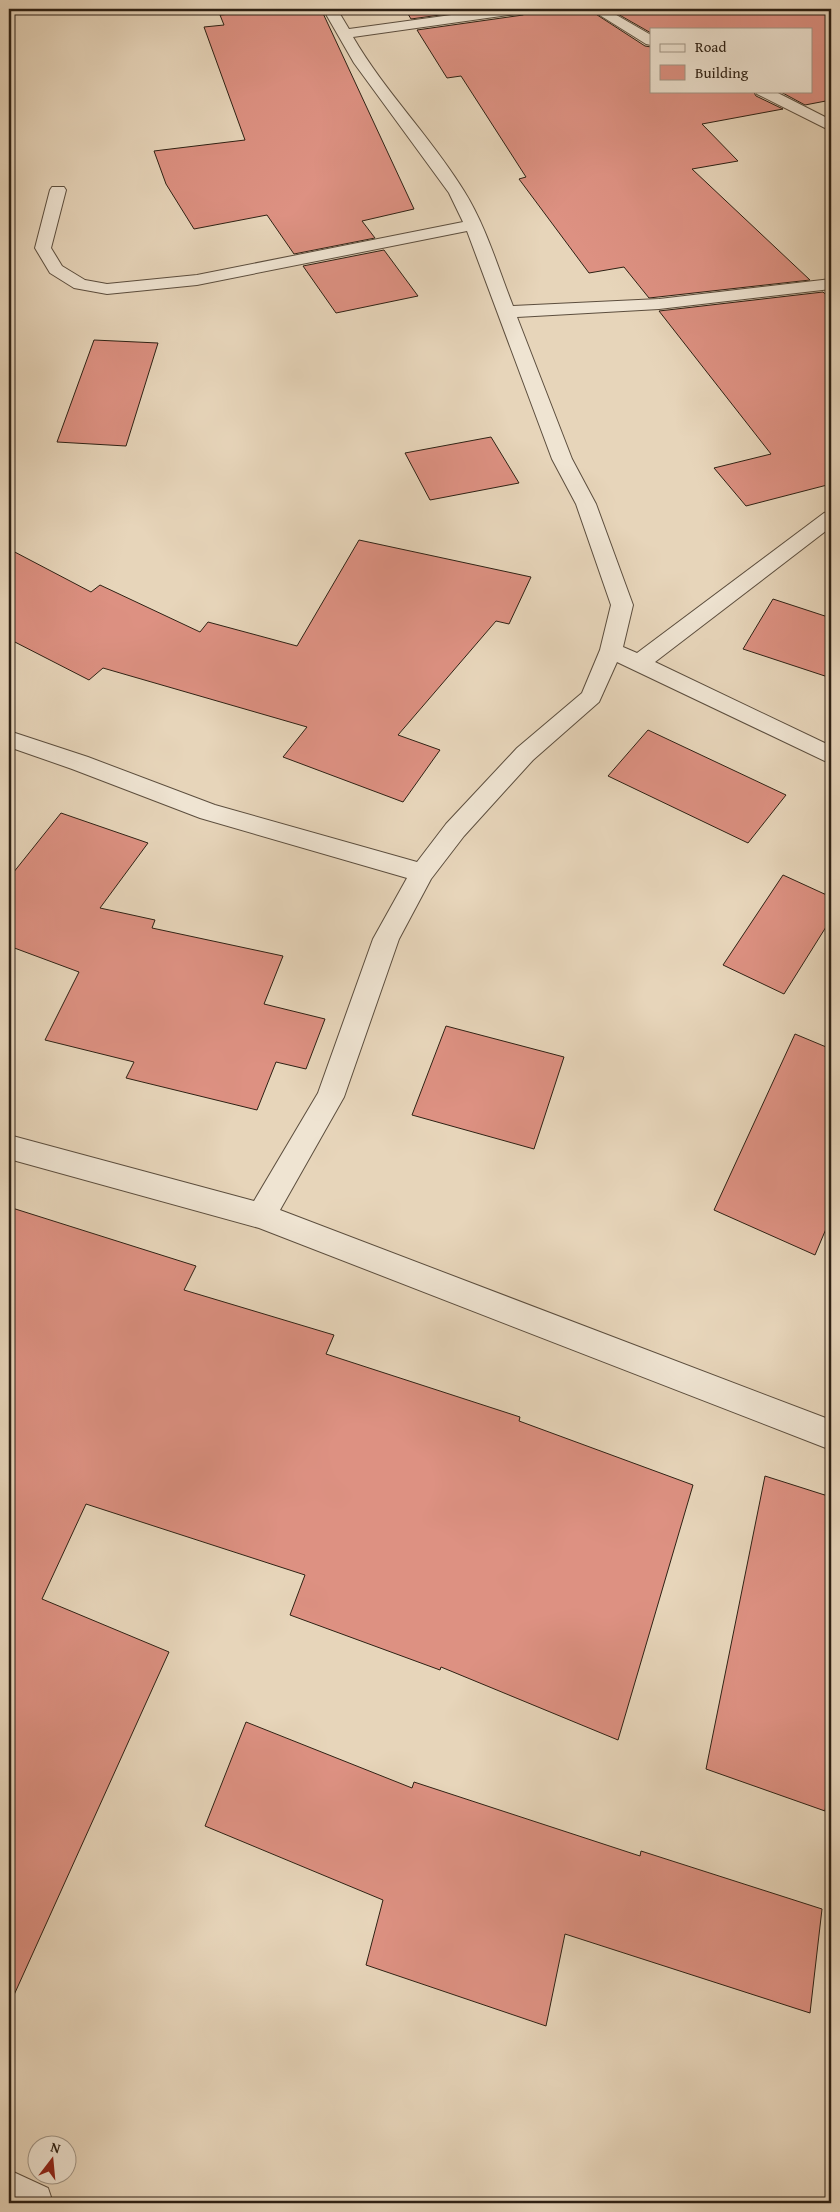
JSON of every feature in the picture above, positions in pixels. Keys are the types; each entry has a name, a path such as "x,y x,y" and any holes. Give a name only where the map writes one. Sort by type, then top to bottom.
{"street":[{"path":"261,1216 330,1097 386,939 422,873 455,830 525,754 591,697 611,650 622,605 586,504 562,459 473,225 457,192 362,63 330,9"},
{"path":"344,34 523,9"},
{"path":"597,9 650,40"},
{"path":"764,92 831,126"},
{"path":"58,190 43,248 56,269 80,284 108,289 198,280 473,225"},
{"path":"506,312 659,304 831,284"},
{"path":"639,663 831,517"},
{"path":"611,650 831,756"},
{"path":"9,739 80,763 208,812 422,873"},
{"path":"9,1147 261,1216 831,1435"},
{"path":"9,2190 33,2203"}],"building":[{"path":"283,9 321,9 414,209 362,221 375,238 294,254 267,215 194,229 166,184 154,151 245,140 204,27 224,25 220,15"},
{"path":"405,9 483,9 411,19"},
{"path":"532,9 588,9 645,46 650,47 650,92 754,92 756,96 783,109 702,124 738,161 692,169 810,280 649,298 624,267 589,273 519,179 526,177 461,76 447,78 417,30 523,15"},
{"path":"609,9 831,9 831,100 805,105 781,92 812,92 812,28 650,28 650,32"},
{"path":"384,250 418,296 336,313 303,266"},
{"path":"823,292 831,299 831,484 746,506 714,468 771,454 659,311"},
{"path":"94,340 158,343 126,446 57,442"},
{"path":"491,437 519,483 430,500 405,453"},
{"path":"359,540 531,577 509,624 496,621 398,735 440,750 403,802 283,757 307,727 103,668 89,680 9,639 9,549 91,592 100,585 200,632 208,622 297,646"},
{"path":"773,599 831,618 831,678 743,649"},
{"path":"648,730 786,795 748,843 608,776"},
{"path":"61,813 148,843 100,908 155,920 152,928 283,956 264,1004 325,1019 306,1069 276,1062 257,1110 126,1078 134,1062 45,1040 79,972 9,946 9,878"},
{"path":"783,875 831,897 831,919 784,994 723,965"},
{"path":"446,1026 564,1057 534,1149 412,1115"},
{"path":"795,1034 831,1049 831,1217 815,1255 714,1210"},
{"path":"9,1207 196,1266 184,1290 334,1335 326,1354 520,1417 519,1421 693,1485 618,1740 441,1667 440,1670 290,1615 305,1575 86,1504 42,1599 169,1652 9,2006"},
{"path":"765,1476 831,1497 831,1774 825,1811 706,1769"},
{"path":"246,1722 412,1788 414,1782 640,1856 641,1851 822,1909 810,2013 565,1934 546,2026 366,1965 383,1900 205,1826"}]}
